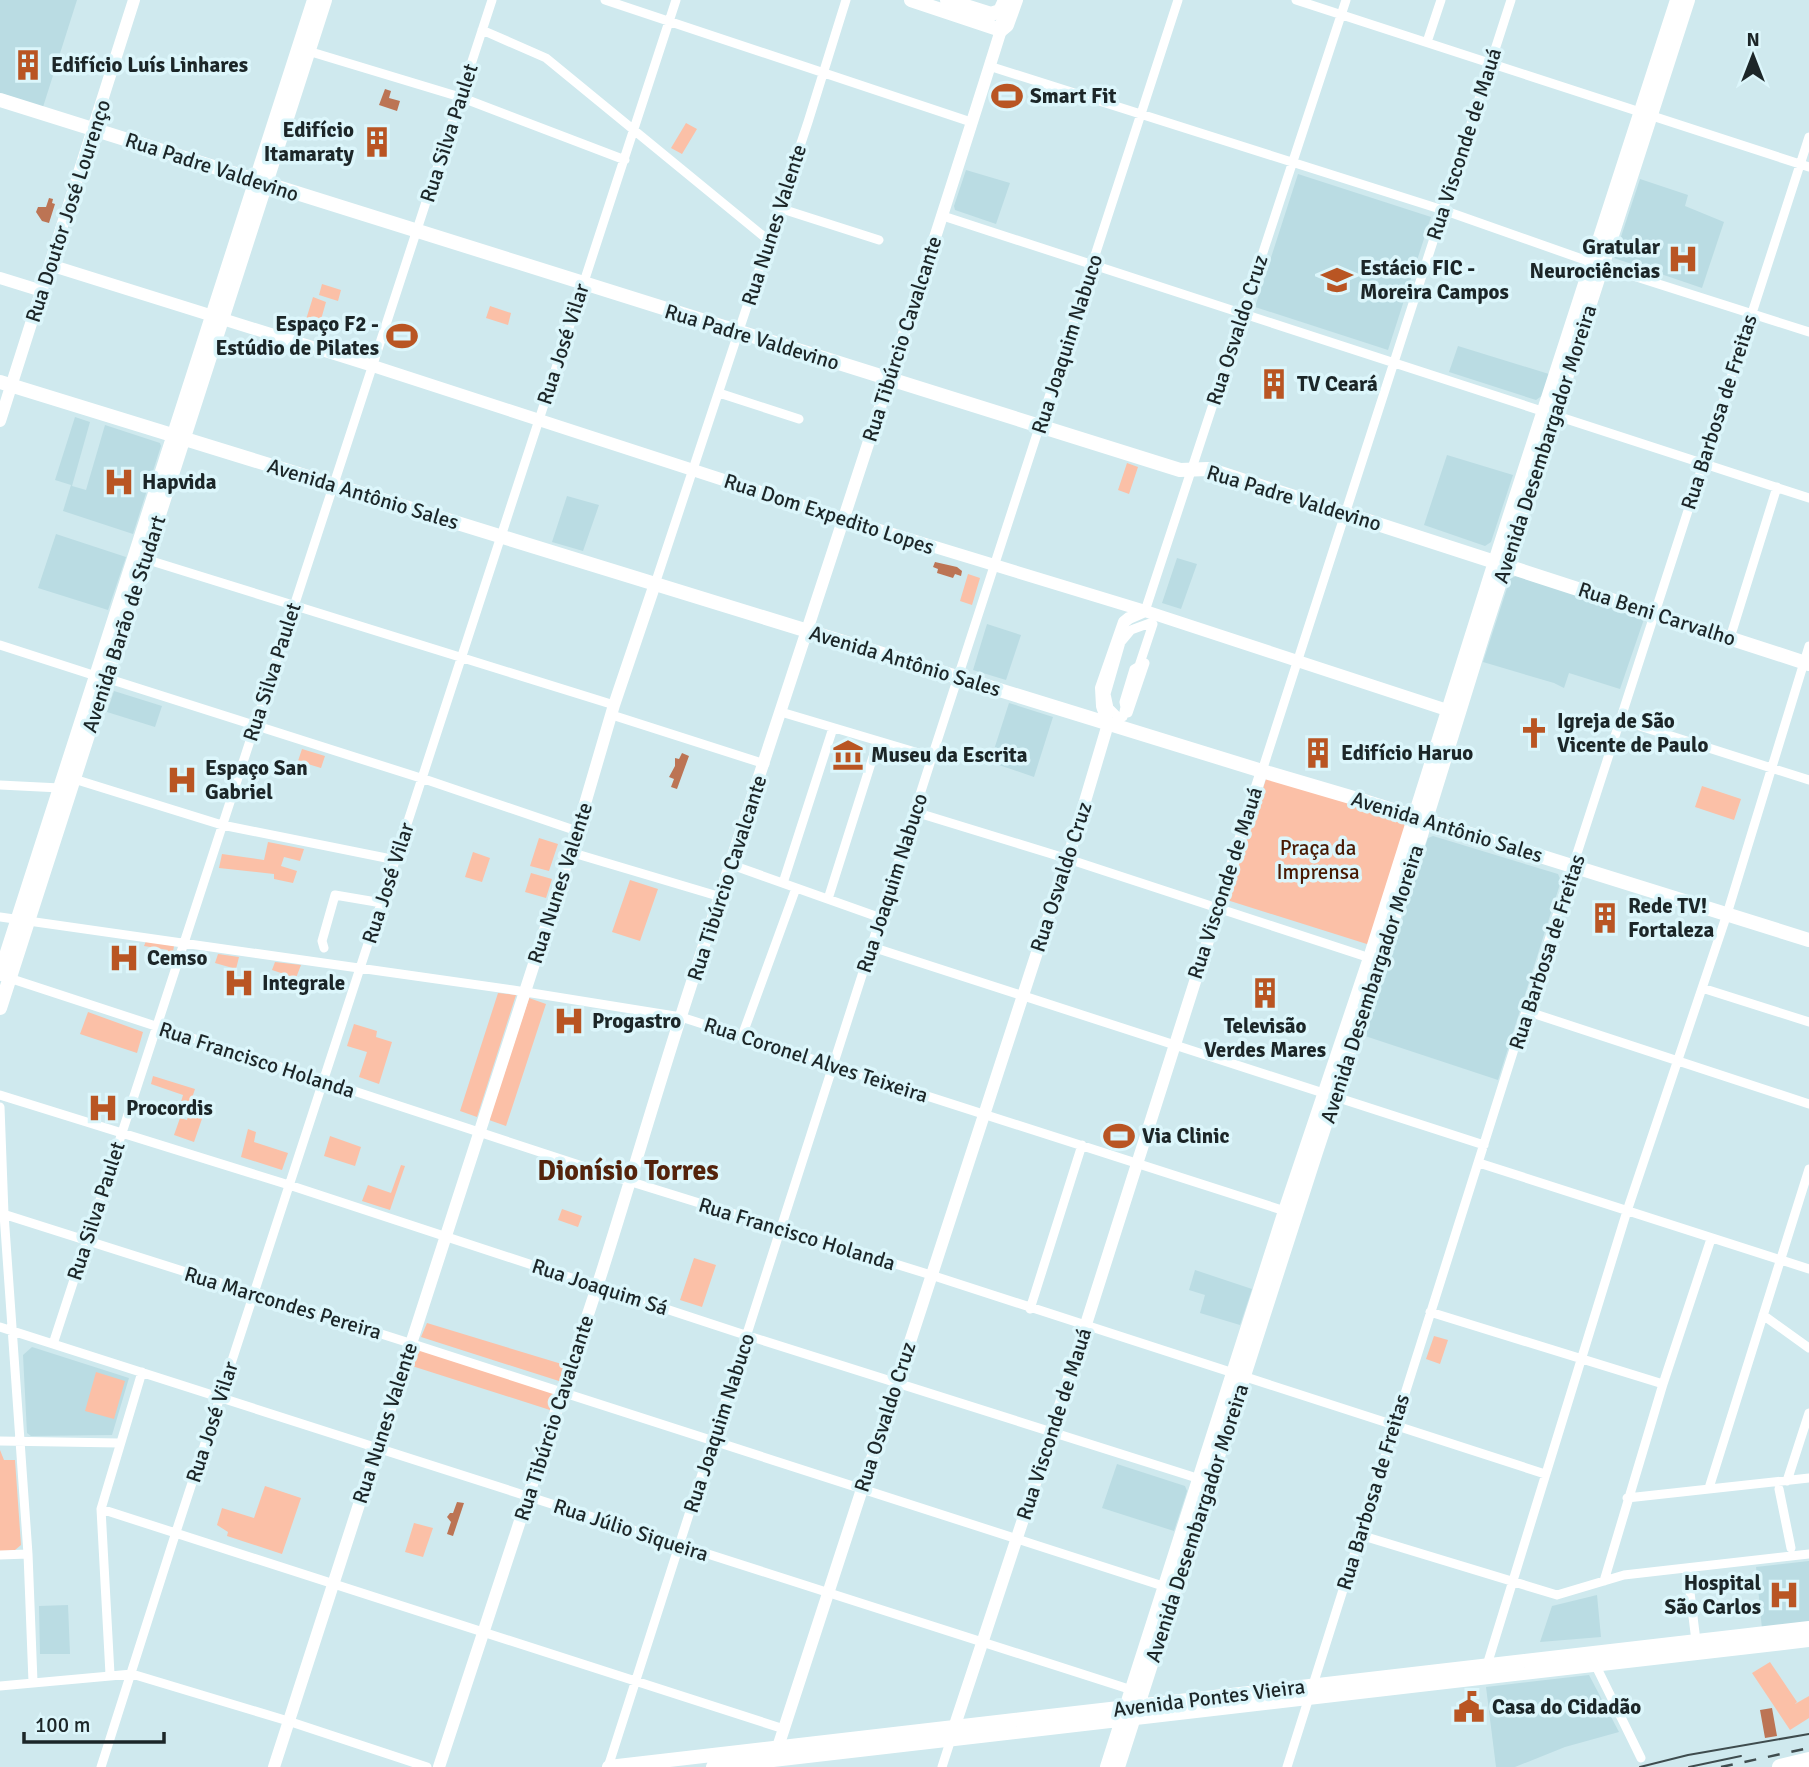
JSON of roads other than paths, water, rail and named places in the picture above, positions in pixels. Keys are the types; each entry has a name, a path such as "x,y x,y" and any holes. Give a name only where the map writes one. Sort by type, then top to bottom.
{"highway":[{"path":"1780,1767 1809,1760"}],"main road":[{"name":"Avenida Barão de Studart","path":"22,920 74,779 101,677 260,183 314,0"},
{"name":"Avenida Barão de Studart","path":"260,183 325,0"},
{"path":"911,0 1001,30"},
{"path":"947,0 991,14 998,13 1008,2"},
{"name":"Avenida Desembargador Moreira","path":"1107,1767 1132,1706 1421,818 1645,114 1677,0"},
{"name":"Avenida Desembargador Moreira","path":"1645,114 1688,0"},
{"name":"Rua Tibúrcio Cavalcante","path":"1001,30 1007,25 1008,2"},
{"name":"Rua Padre Valdevino","path":"0,100 1039,427 1180,470 1208,469 1500,563"},
{"name":"Avenida Antônio Sales","path":"5,384 958,678 1118,723 1262,771 1809,940"},
{"name":"Avenida Barão de Studart","path":"0,1008 5,976 60,788 145,559 179,438"},
{"name":"Avenida Desembargador Moreira","path":"1118,1767 1132,1706 1166,1587 1200,1479 1238,1376 1285,1211 1330,1095 1370,957 1421,818 1447,710 1500,563"},
{"name":"Rua Beni Carvalho","path":"1500,563 1806,663"},
{"name":"Avenida Pontes Vieira","path":"1310,1691 1487,1665 1592,1659 1696,1641 1809,1628"},
{"name":"Avenida Pontes Vieira","path":"713,1767 1132,1706 1310,1691 1592,1659 1809,1640"},
{"name":"Avenida Pontes Vieira","path":"609,1767 775,1758"}],"street":[{"name":"Rua Doutor José Lourenço","path":"0,421 5,384 42,291 134,0"},
{"name":"Rua Silva Paulet","path":"53,1344 492,0"},
{"path":"605,0 971,122"},
{"name":"Rua José Vilar","path":"101,1767 676,0"},
{"name":"Rua Nunes Valente","path":"274,1767 577,831 613,710 694,470 846,0"},
{"name":"Rua Joaquim Nabuco","path":"609,1767 932,757 1178,0"},
{"path":"1296,0 1805,166"},
{"name":"Rua Osvaldo Cruz","path":"1118,723 1102,706 1101,688 1125,622 1145,611 1346,0"},
{"path":"1427,42 1441,0"},
{"name":"Rua Visconde de Mauá","path":"942,1767 1511,0"},
{"path":"482,30 546,58 768,240"},
{"name":"Rua Tibúrcio Cavalcante","path":"439,1767 597,1286 681,1017 845,519 1001,30"},
{"path":"308,51 460,97 625,160"},
{"path":"989,66 1443,210 1809,332"},
{"name":"Rua Barbosa de Freitas","path":"1287,1767 1526,1011 1751,313 1805,166 1809,138"},
{"path":"779,208 879,240"},
{"path":"943,216 1809,498"},
{"name":"Rua Dom Expedito Lopes","path":"50,265 539,419 845,519 1161,616 1447,710"},
{"path":"0,278 42,291"},
{"path":"719,393 799,419"},
{"path":"1730,638 1777,487"},
{"path":"145,559 461,656 765,764"},
{"name":"Rua Osvaldo Cruz","path":"775,1758 895,1383 1068,859 1161,616"},
{"path":"1153,624 1139,666 1134,669 1124,702 1125,707 1118,723 1109,708 1106,690 1121,642 1126,634 1136,627 1153,624"},
{"path":"0,645 423,779 577,831"},
{"path":"1487,1665 1627,1211 1727,914 1806,663 1809,646"},
{"path":"781,712 932,757"},
{"path":"1621,720 1809,780"},
{"path":"783,883 833,728"},
{"path":"828,899 878,741"},
{"path":"0,785 60,788 74,779 222,825 396,860"},
{"path":"915,812 1370,957"},
{"path":"570,852 721,897"},
{"path":"732,865 881,918"},
{"path":"742,1036 796,888"},
{"path":"324,948 322,941 335,895 382,903"},
{"name":"Rua Coronel Alves Teixeira","path":"0,917 681,1017 1285,1211"},
{"path":"872,947 1484,1145"},
{"name":"Rua Francisco Holanda","path":"5,976 630,1182 931,1275 1545,1474"},
{"path":"1702,988 1809,1022"},
{"path":"1526,1011 1809,1104"},
{"name":"Rua Joaquim Sá","path":"0,1095 289,1185 747,1336 1200,1479"},
{"path":"0,1107 2,1214 28,1555 33,1682"},
{"path":"1030,1308 1082,1146"},
{"path":"1479,1163 1809,1269"},
{"path":"1709,1488 1809,1169"},
{"name":"Rua Marcondes Pereira","path":"2,1214 1166,1587"},
{"path":"1604,1581 1662,1384 1711,1239"},
{"path":"1430,1312 1662,1384"},
{"path":"1763,1315 1809,1348"},
{"name":"Rua Júlio Siqueira","path":"0,1327 982,1643 1132,1706"},
{"path":"110,1674 101,1509 142,1372"},
{"path":"1787,1480 1809,1413"},
{"path":"0,1441 119,1443"},
{"path":"1627,1498 1809,1478"},
{"path":"1779,1489 1791,1548"},
{"path":"101,1509 784,1729"},
{"path":"1360,1535 1557,1595 1624,1575 1809,1554"},
{"path":"0,1555 28,1555"},
{"path":"1687,1568 1696,1641"},
{"path":"1592,1659 1641,1758"},
{"path":"0,1686 132,1674 427,1767"}],"tram line":[{"path":"1640,1767 1688,1755 1809,1734"},
{"path":"1689,1767 1741,1756"}],"railway":[{"path":"1721,1767 1809,1748"}],"place":[{"name":"Edifício Luís Linhares","path":"28,65"},
{"name":"Smart Fit","path":"1007,96"},
{"name":"Edifício Itamaraty","path":"377,142"},
{"name":"Gratular Neurociências","path":"1683,259"},
{"name":"Estácio FIC - Moreira Campos","path":"1337,280"},
{"name":"Espaço F2 - Estúdio de Pilates","path":"402,336"},
{"name":"TV Ceará","path":"1274,384"},
{"name":"Hapvida","path":"119,482"},
{"name":"Igreja de São Vicente de Paulo","path":"1534,733"},
{"name":"Edifício Haruo","path":"1318,753"},
{"name":"Museu da Escrita","path":"848,755"},
{"name":"Espaço San Gabriel","path":"182,780"},
{"name":"Rede TV! Fortaleza","path":"1605,918"},
{"name":"Cemso","path":"124,958"},
{"name":"Integrale","path":"239,983"},
{"name":"Televisão Verdes Mares","path":"1265,993"},
{"name":"Progastro","path":"569,1021"},
{"name":"Procordis","path":"103,1108"},
{"name":"Via Clinic","path":"1119,1136"},
{"name":"Hospital São Carlos","path":"1784,1595"},
{"name":"Casa do Cidadão","path":"1469,1707"}],"district":[{"name":"Dionísio Torres","path":"628,1171"}],"park label":[{"name":"Praça da Imprensa","path":"1318,860"}]}
